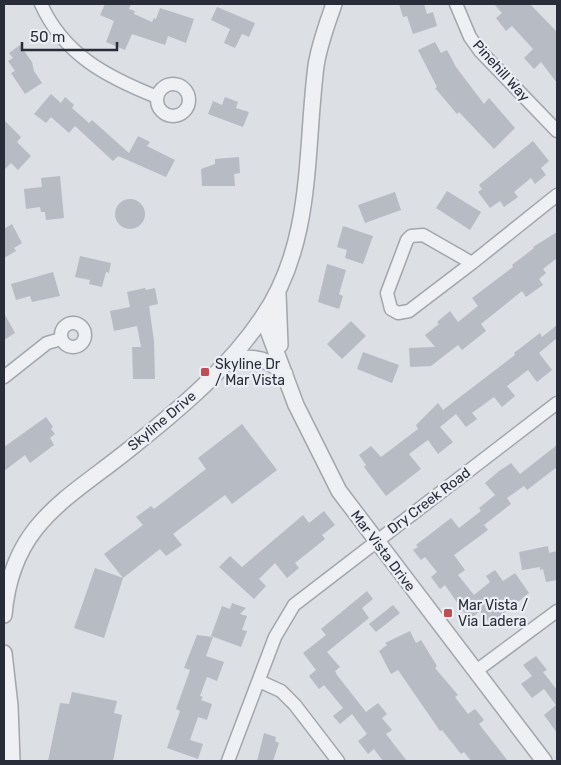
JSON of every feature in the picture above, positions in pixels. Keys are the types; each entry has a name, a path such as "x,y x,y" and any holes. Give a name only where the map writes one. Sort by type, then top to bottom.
{"street":[{"path":"41,4 57,34 76,52 117,80 157,97"},
{"name":"Skyline Drive","path":"4,616 11,572 28,539 41,521 54,507 136,444 207,383 226,364 263,317 278,293 295,247 305,204 317,63 334,4"},
{"name":"Pinehill Way","path":"456,4 470,37 480,50 557,132"},
{"path":"472,262 423,235 411,236 387,293 391,309 398,313 409,311 472,262 557,195"},
{"path":"278,293 279,336 285,374"},
{"name":"Mar Vista Drive","path":"263,317 296,405 325,466 349,506 544,761"},
{"path":"4,377 47,343 61,339"},
{"path":"226,364 240,358 254,357 266,360 285,374"},
{"name":"Dry Creek Road","path":"228,761 281,624 294,605 557,403"},
{"path":"476,671 557,611"},
{"path":"4,653 11,714 12,761"},
{"path":"259,681 281,691 295,705 338,761"}],"building":[{"path":"105,4 131,4 129,9 135,11 134,14 152,22 154,18 156,19 160,8 194,19 186,43 168,36 165,45 132,34 125,50 106,42 114,21 100,15"},
{"path":"399,4 424,4 427,14 433,12 437,26 413,34 407,16 403,17"},
{"path":"494,4 530,4 557,32 557,83 541,62 534,69 524,58 533,49 512,26 506,31 496,18 502,13"},
{"path":"217,7 255,23 249,37 242,34 235,48 224,43 230,29 211,20"},
{"path":"435,42 441,53 447,50 456,67 484,104 489,98 515,128 494,149 459,112 457,114 435,88 437,87 418,50"},
{"path":"20,45 32,62 34,71 42,83 25,94 11,73 15,71 8,61 13,58 9,53"},
{"path":"51,94 61,103 65,97 74,105 72,108 89,123 92,120 129,153 138,136 150,142 147,146 175,160 166,177 118,156 113,161 75,126 69,133 51,117 46,123 34,114"},
{"path":"225,97 238,102 236,108 249,112 243,127 208,114 213,101 222,105"},
{"path":"4,120 21,137 17,142 31,156 18,170 11,163 4,170"},
{"path":"533,141 549,161 541,168 546,175 535,184 531,178 514,192 518,197 504,207 500,201 490,208 478,192 482,189 479,185"},
{"path":"239,157 240,173 234,174 235,186 202,186 201,169 215,164 215,159"},
{"path":"60,176 64,218 46,220 45,212 41,212 40,207 26,209 24,189 42,187 41,178"},
{"path":"447,191 481,212 470,230 436,208"},
{"path":"395,192 401,210 365,223 358,205"},
{"path":"130,199 141,203 145,214 141,225 130,229 119,225 115,214 119,203"},
{"path":"12,224 22,243 14,248 16,251 4,258 4,229"},
{"path":"343,226 373,236 363,264 345,258 347,250 337,247"},
{"path":"557,232 557,258 543,269 546,273 539,279 543,285 526,297 522,291 481,324 486,331 462,350 458,345 431,366 410,367 409,348 435,347 425,335 439,324 437,322 450,311 458,322 478,306 472,298 513,267 512,265 533,247"},
{"path":"80,256 111,263 109,273 106,272 102,287 89,284 90,280 75,277"},
{"path":"327,264 346,270 339,294 343,296 339,309 318,302"},
{"path":"53,272 60,296 32,302 30,296 16,300 11,284"},
{"path":"145,288 146,290 155,288 158,304 149,306 154,341 155,379 133,379 132,347 141,347 137,326 114,331 110,311 130,307 127,292"},
{"path":"4,313 15,333 4,340"},
{"path":"351,321 366,336 342,359 327,344"},
{"path":"557,325 557,338 539,353 552,370 537,382 528,370 507,386 515,396 502,407 494,397 472,413 477,419 466,427 456,414 440,427 453,442 438,454 428,440 409,454 421,469 386,496 364,467 366,465 359,455 371,446 381,457 418,429 416,425 438,403 443,410 515,355 514,353 540,333 542,337"},
{"path":"363,352 399,365 392,383 357,369"},
{"path":"46,417 53,427 51,429 55,434 50,438 54,445 30,463 25,455 4,471 4,447"},
{"path":"242,424 277,470 232,504 225,495 173,534 182,545 166,556 160,549 123,578 104,554 143,525 136,517 151,506 154,509 206,469 198,458"},
{"path":"557,445 557,467 527,490 524,486 507,498 511,504 484,525 488,530 454,555 465,570 458,575 474,595 490,582 486,576 495,570 503,581 515,573 529,593 490,624 480,611 469,620 445,585 440,589 431,577 437,572 425,557 421,560 413,550 418,547 416,545 451,518 459,528 481,511 479,508 495,495 485,483 499,471 511,463 520,474"},
{"path":"324,511 335,525 322,535 325,539 295,563 299,568 287,578 275,563 259,579 266,586 254,599 219,567 230,556 242,567 303,515 309,523"},
{"path":"548,546 549,553 557,551 557,580 546,582 543,569 540,570 540,567 522,570 519,552"},
{"path":"95,568 123,578 104,638 74,628"},
{"path":"367,591 373,599 362,608 369,618 327,652 340,667 335,671 337,675 366,712 378,703 387,714 382,718 392,730 386,734 407,761 383,761 374,749 368,754 358,741 367,734 352,714 340,724 333,716 343,708 324,685 319,689 309,676 316,670 303,653 326,635 321,629"},
{"path":"232,603 246,608 240,614 247,616 242,630 247,631 241,647 211,636 222,606 230,609"},
{"path":"393,605 400,613 376,632 369,624"},
{"path":"410,631 416,643 421,640 437,666 435,668 458,695 455,697 468,714 475,709 484,720 479,724 508,761 471,761 464,752 461,754 442,730 440,731 398,670 391,674 379,651 387,645 385,643"},
{"path":"197,635 213,637 206,656 224,662 217,681 207,677 200,696 203,697 201,700 212,704 207,720 198,717 190,740 203,744 198,759 167,748 180,711 176,709 190,670 184,668"},
{"path":"536,656 547,670 543,672 557,690 557,733 544,715 556,705 544,689 532,698 521,684 532,676 523,665"},
{"path":"72,692 117,701 114,713 122,715 113,761 48,761 60,703 69,704"},
{"path":"264,733 276,737 275,741 279,743 273,761 257,761"}],"place":[{"name":"Skyline Dr / Mar Vista","path":"205,372"},
{"name":"Mar Vista / Via Ladera","path":"448,613"}]}
